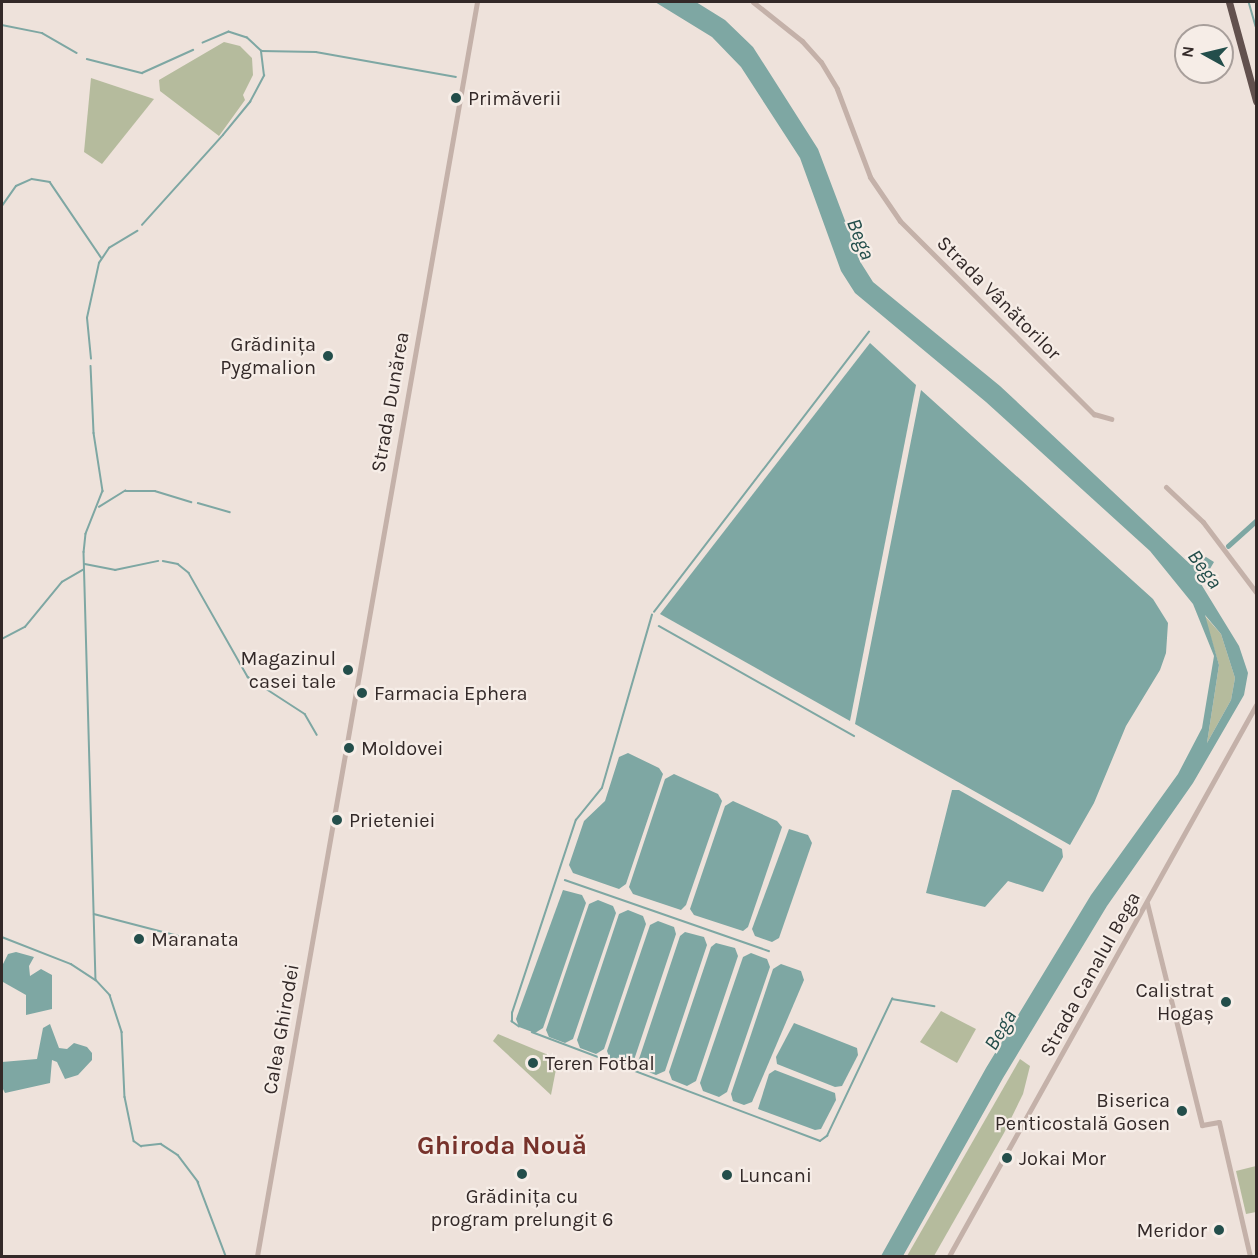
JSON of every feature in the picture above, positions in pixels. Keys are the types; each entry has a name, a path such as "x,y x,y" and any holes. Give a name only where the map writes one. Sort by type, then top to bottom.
{"highway":[{"path":"1229,2 1257,101"}],"street":[{"name":"Strada Dunărea","path":"335,807 477,2"},
{"name":"Strada Vânătorilor","path":"753,2 805,43 821,62 837,88 875,186 900,221 1094,414 1111,419"},
{"path":"1166,487 1203,522 1257,592"},
{"name":"Strada Canalul Bega","path":"949,1257 1257,705"},
{"name":"Calea Ghirodei","path":"257,1257 335,807"},
{"path":"1147,903 1202,1125 1219,1122 1250,1257"}],"green space":[{"path":"224,42 240,46 252,58 253,75 243,95 245,100 219,136 160,91 159,80"},
{"path":"91,78 154,99 102,164 84,152"},
{"path":"1204,615 1221,634 1235,678 1231,700 1207,743 1219,665"},
{"path":"941,1011 976,1029 957,1063 920,1042"},
{"path":"498,1034 558,1059 551,1095 493,1041"},
{"path":"1020,1059 1030,1066 1023,1094 1004,1133 934,1256 907,1256"},
{"path":"1256,1166 1256,1212 1246,1214 1236,1171"}],"water":[{"name":"Bega","path":"655,2 696,2 725,20 753,47 818,149 861,263 873,282 1000,386 1191,565 1206,557 1214,562 1201,584 1239,646 1248,673 1244,695 1193,783 1107,906 1003,1078 903,1256 881,1256 986,1068 1091,895 1178,774 1202,728 1214,656 1193,604 1150,551 986,402 855,293 841,271 800,158 741,67 712,37","holes":["1205,615 1221,634 1235,678 1231,700 1207,743 1219,665"]},
{"path":"870,343 916,385 850,721 660,614"},
{"path":"921,390 1153,599 1168,623 1166,653 1160,670 1126,726 1094,803 1070,845 855,724"},
{"path":"628,753 659,768 663,774 626,884 619,889 573,873 569,865 584,821 605,801 619,757"},
{"path":"674,774 718,794 722,801 686,905 681,910 633,894 629,887 665,779"},
{"path":"952,790 959,790 1062,849 1063,857 1043,892 1008,881 985,907 926,893"},
{"path":"733,801 777,821 782,827 748,927 743,931 694,915 690,909 725,806"},
{"path":"789,829 808,835 812,843 779,938 772,942 755,936 752,929"},
{"path":"563,890 582,895 586,903 543,1028 535,1033 519,1027 516,1019"},
{"path":"598,900 613,906 616,913 573,1039 565,1043 549,1037 546,1030 589,904"},
{"path":"628,910 643,916 646,924 604,1049 596,1054 580,1048 577,1040 619,914"},
{"path":"658,921 674,927 676,934 634,1060 626,1064 610,1059 607,1051 650,925"},
{"path":"685,932 704,937 707,945 665,1071 656,1075 641,1069 638,1062 680,936"},
{"path":"716,943 735,948 738,956 696,1081 687,1086 672,1080 669,1072 711,947"},
{"path":"16,952 34,957 29,966 30,976 41,969 52,975 52,1009 26,1015 26,995 3,982 2,966 8,954"},
{"path":"751,953 767,959 770,967 727,1092 719,1097 703,1091 700,1083 743,957"},
{"path":"781,964 801,971 804,980 752,1102 744,1105 733,1101 731,1094 773,969"},
{"path":"794,1023 857,1048 858,1055 842,1086 835,1087 777,1064 776,1057"},
{"path":"50,1024 59,1048 67,1049 74,1043 87,1047 92,1053 92,1060 78,1075 65,1079 57,1062 52,1060 50,1083 5,1093 2,1087 2,1062 37,1059 43,1028"},
{"path":"775,1070 835,1093 836,1100 821,1129 815,1130 758,1109 769,1074"}],"waterway":[{"path":"1249,2 1256,26"},
{"path":"2,25 42,33 77,53"},
{"path":"142,225 223,135 250,102 264,76 261,51 247,38 229,32 203,43"},
{"path":"87,59 142,73 193,50"},
{"path":"261,51 316,52 456,77"},
{"path":"2,206 16,186 32,179 50,182 101,257"},
{"path":"91,359 87,318 99,263 109,248 137,231"},
{"path":"654,612 869,332"},
{"path":"91,366 94,433 103,491 86,534 84,552 96,980"},
{"path":"99,507 125,491 155,491 191,502"},
{"path":"198,503 230,512"},
{"path":"1228,546 1256,521"},
{"path":"85,564 115,570 158,561"},
{"path":"163,561 178,564 189,573 248,677 305,714 317,735"},
{"path":"2,639 25,627 62,582 83,570"},
{"path":"519,1027 512,1022 512,1013 576,820 602,788 652,615"},
{"path":"659,626 854,736"},
{"path":"565,880 769,951"},
{"path":"94,914 182,937"},
{"path":"2,937 71,964 96,980 110,995 122,1032 125,1097 134,1141 141,1146 161,1144 178,1155 198,1182 226,1256"},
{"path":"187,937 205,938"},
{"path":"532,1032 820,1141 827,1136 892,999 934,1006"}],"place":[{"name":"Primăverii","path":"456,98"},
{"name":"Grădinița Pygmalion","path":"328,356"},
{"name":"Magazinul casei tale","path":"348,670"},
{"name":"Farmacia Ephera","path":"362,693"},
{"name":"Moldovei","path":"349,748"},
{"name":"Prieteniei","path":"337,820"},
{"name":"Maranata","path":"139,939"},
{"name":"Calistrat Hogaș","path":"1226,1002"},
{"name":"Teren Fotbal","path":"533,1063"},
{"name":"Biserica Penticostală Gosen","path":"1182,1111"},
{"name":"Jokai Mor","path":"1007,1158"},
{"name":"Grădinița cu program prelungit 6","path":"522,1174"},
{"name":"Luncani","path":"727,1175"},
{"name":"Meridor","path":"1219,1230"}],"district":[{"name":"Ghiroda Nouă","path":"502,1146"}]}
